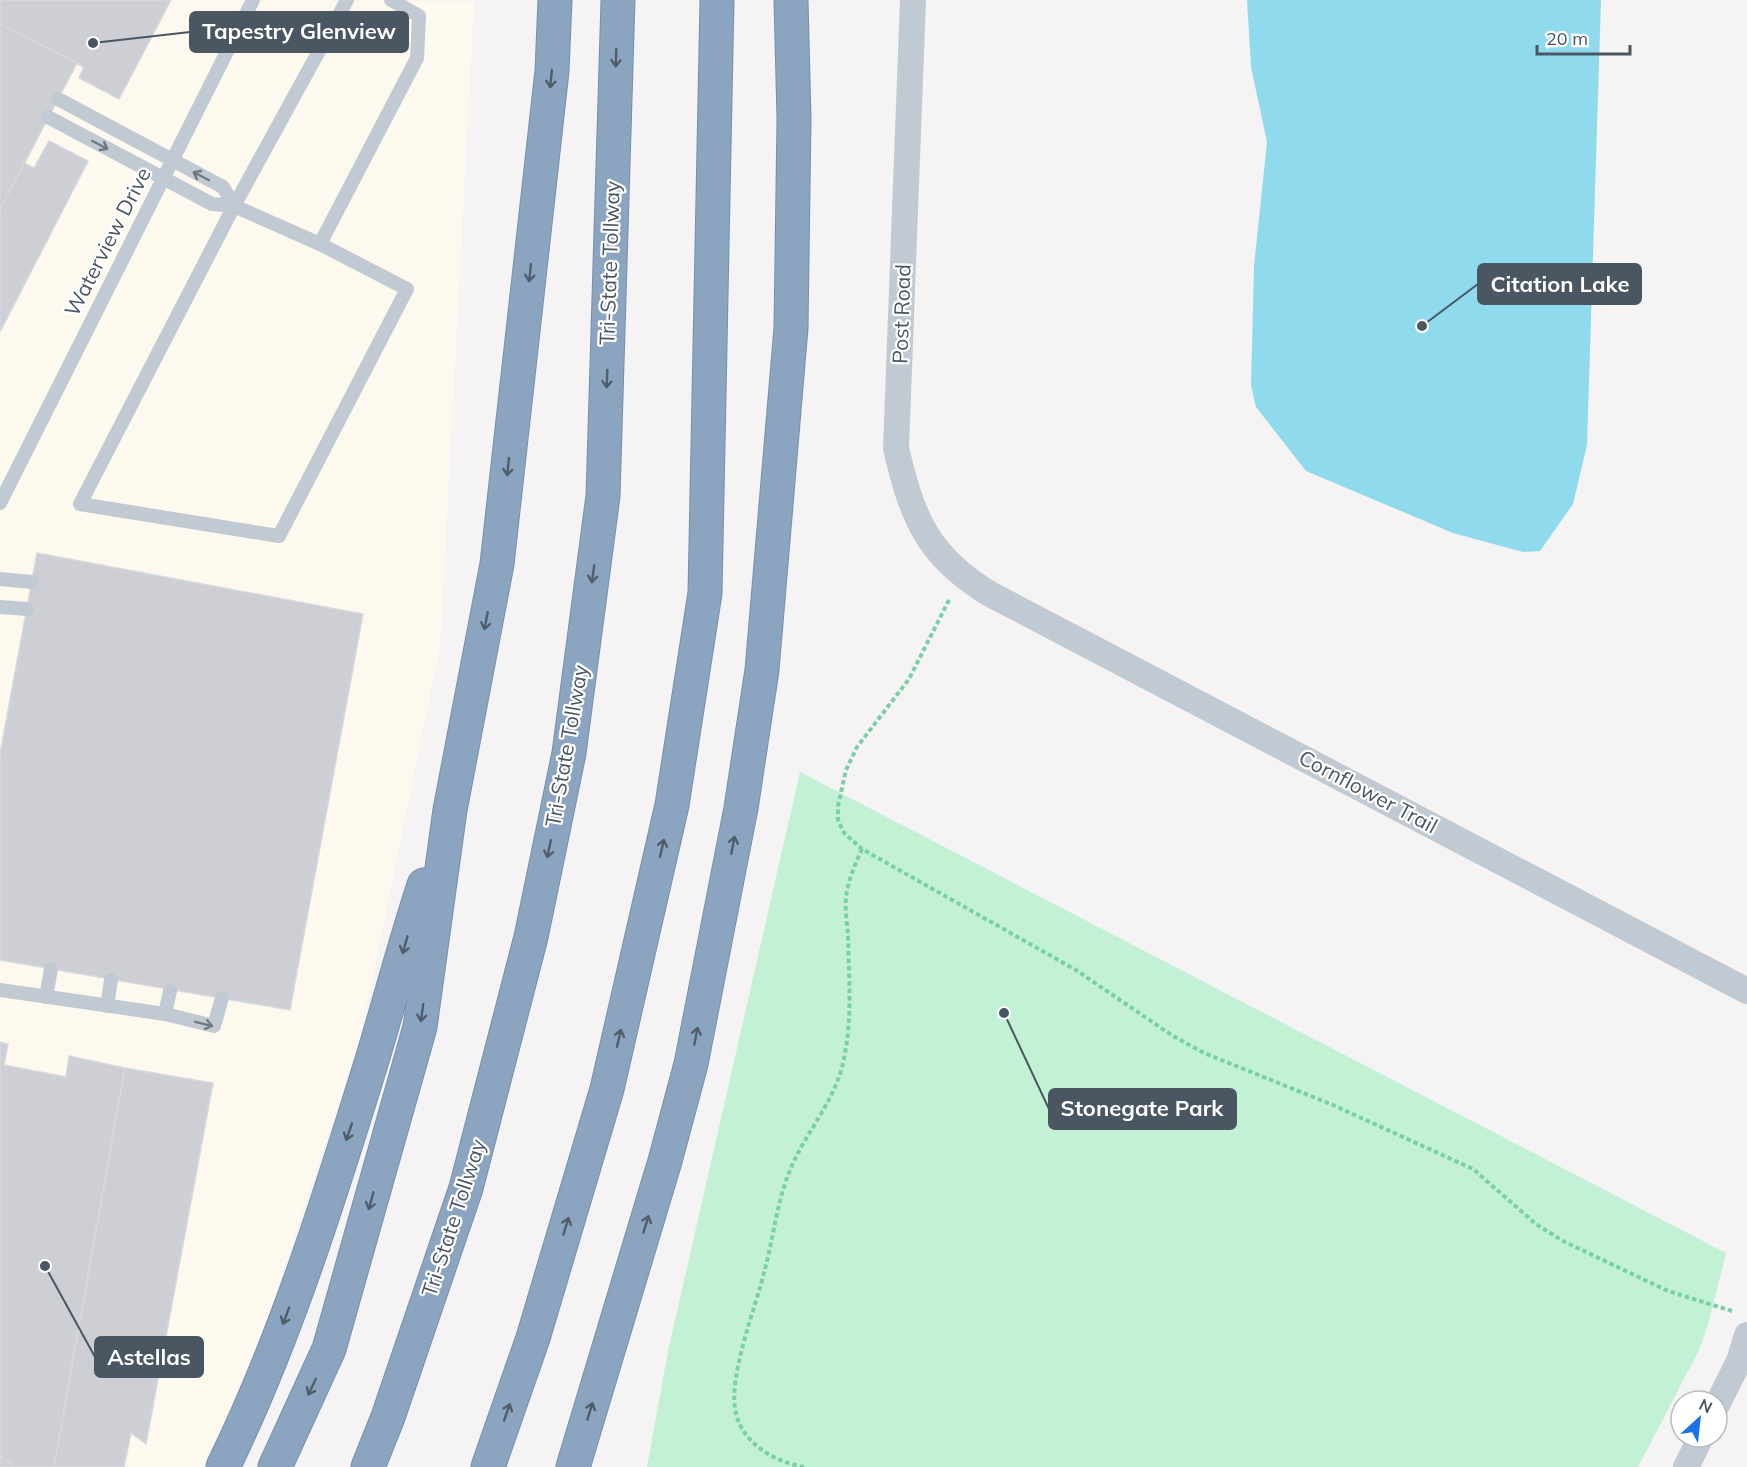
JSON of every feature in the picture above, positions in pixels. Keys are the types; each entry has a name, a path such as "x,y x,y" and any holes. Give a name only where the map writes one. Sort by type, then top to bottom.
{"highway":[{"path":"275,1467 329,1349 420,1028 450,810 498,564 552,70 555,0"},
{"name":"Tri-State Tollway","path":"368,1467 388,1417 466,1188 531,937 569,753 603,496 618,0"},
{"path":"488,1467 533,1338 607,1089 678,770 705,593 717,0"},
{"path":"573,1467 665,1161 691,1064 741,808 762,670 791,328 794,119 790,0"},
{"path":"223,1467 247,1418 296,1290 364,1085 408,935 450,810"}],"street":[{"name":"Post Road","path":"913,0 896,448 908,495 924,532 961,576 990,594"},
{"name":"Cornflower Trail","path":"990,594 1747,991"},
{"path":"1725,1389 1739,1361 1747,1335"},
{"path":"1686,1467 1695,1449"}],"lane":[{"name":"Waterview Drive","path":"0,503 253,0"},
{"path":"48,117 212,204 234,206 320,244 408,290 279,536 80,504 234,206 347,0"},
{"path":"320,244 417,58 419,16 391,0"},
{"path":"58,99 223,187 234,206"},
{"path":"0,579 32,582"},
{"path":"0,607 27,609"},
{"path":"46,997 51,969"},
{"path":"106,1006 111,980"},
{"path":"0,990 165,1014 214,1026 222,998"},
{"path":"165,1014 170,991"}],"path":[{"path":"961,576 909,679 857,747 846,770 838,806 838,820 843,833 862,849 1076,970 1173,1036 1204,1053 1333,1105 1473,1169 1536,1224 1563,1241 1668,1291 1736,1312"},
{"path":"804,1467 782,1463 761,1450 744,1432 736,1415 734,1393 778,1203 801,1145 825,1105 841,1070 849,1034 850,985 846,893 862,849"}],"shaded area":[{"path":"0,0 474,1 440,646 360,1039 253,1364 202,1467 0,1467"}],"green space":[{"path":"800,772 1726,1253 1708,1325 1699,1350 1679,1389 1669,1389 1669,1408 1638,1467 647,1467 668,1351"}],"water":[{"path":"1247,0 1601,0 1587,445 1573,504 1540,551 1523,552 1453,533 1306,471 1256,407 1251,385 1254,266 1267,142 1251,67"}],"building":[{"path":"0,0 171,0 119,99 79,78 84,67 0,24"},
{"path":"0,24 77,63 0,210"},
{"path":"49,141 88,161 0,332 0,210 24,163 34,168"},
{"path":"37,553 363,614 290,1010 0,960 0,754"},
{"path":"0,1042 8,1044 4,1065 66,1077 69,1056 125,1068 54,1467 14,1467 0,1456"},
{"path":"125,1068 213,1083 146,1444 131,1433 124,1467 54,1467"},
{"path":"0,1456 14,1467 0,1467"}],"place":[{"name":"Tapestry Glenview","path":"93,43"},
{"name":"Citation Lake","path":"1422,326"},
{"name":"Stonegate Park","path":"1004,1013"},
{"name":"Astellas","path":"45,1266"}]}
